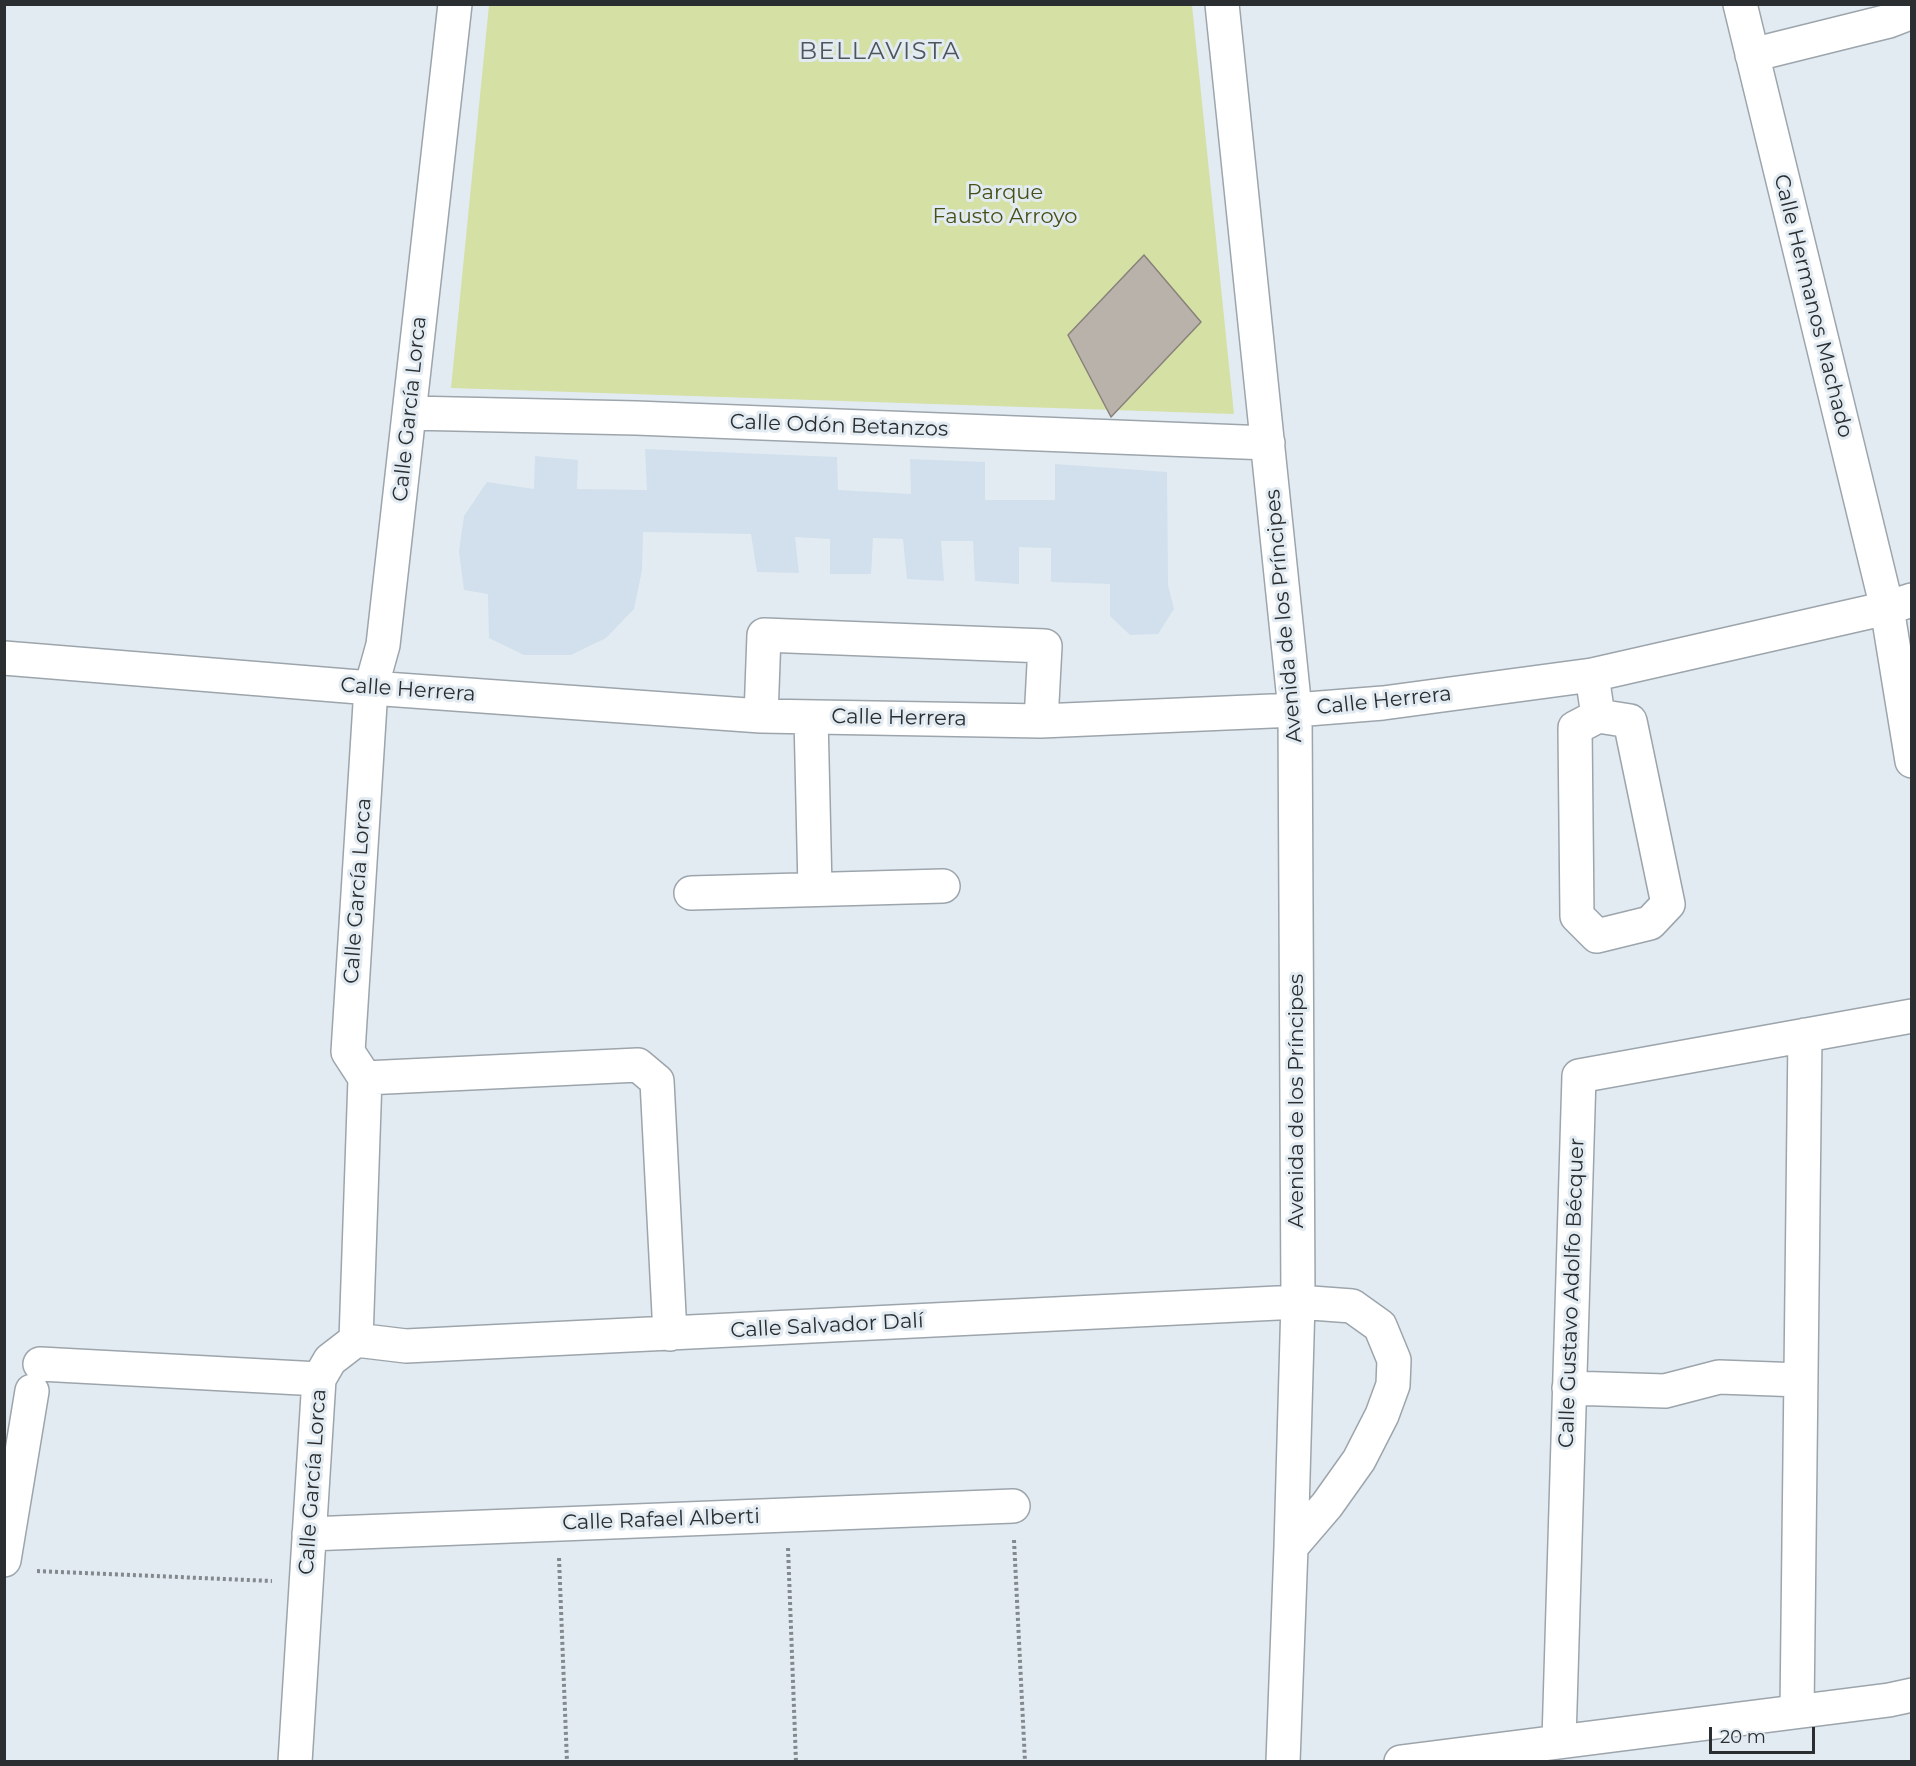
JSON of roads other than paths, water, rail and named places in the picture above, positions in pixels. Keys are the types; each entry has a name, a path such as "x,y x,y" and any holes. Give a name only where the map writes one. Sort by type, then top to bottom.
{"street":[{"name":"Calle García Lorca","path":"364,1078 348,1052 371,688 383,645 455,4"},
{"name":"Avenida de los Príncipes","path":"1222,4 1295,710 1298,1302 1292,1547 1283,1761"},
{"name":"Calle Hermanos Machado","path":"1740,4 1899,604 1911,761"},
{"path":"1752,55 1889,21 1911,12"},
{"name":"Calle Odón Betanzos","path":"410,413 636,418 1268,443"},
{"name":"Calle Herrera","path":"4,658 371,688 761,716 1041,721 1295,710 1383,703 1592,675 1899,604"},
{"path":"761,716 764,635 1045,646 1041,721"},
{"path":"1592,675 1598,716"},
{"path":"1598,716 1630,721 1668,904 1650,923 1597,936 1577,916 1575,728 1598,716"},
{"name":"Calle Herrera","path":"811,717 815,890"},
{"path":"691,893 943,886"},
{"name":"Calle Gustavo Adolfo Bécquer","path":"1559,1740 1579,1076 1911,1016"},
{"path":"1797,1711 1805,1035"},
{"path":"356,1340 364,1078 638,1065 657,1081 670,1334"},
{"path":"1292,1547 1359,1461 1382,1415 1393,1385 1394,1360 1380,1326 1352,1306 1298,1302"},
{"name":"Calle Salvador Dalí","path":"356,1340 406,1346 1298,1302"},
{"name":"Calle García Lorca","path":"295,1761 319,1379 330,1360 356,1340"},
{"path":"16,1565 36,1377 319,1379"},
{"path":"1569,1388 1665,1391 1719,1377 1801,1380"},
{"name":"Calle Rafael Alberti","path":"309,1534 1013,1506"},
{"path":"1401,1761 1888,1700 1911,1695"}],"district":[{"name":"BELLAVISTA","path":"880,52"}],"park label":[{"name":"Parque Fausto Arroyo","path":"1005,205"}]}
